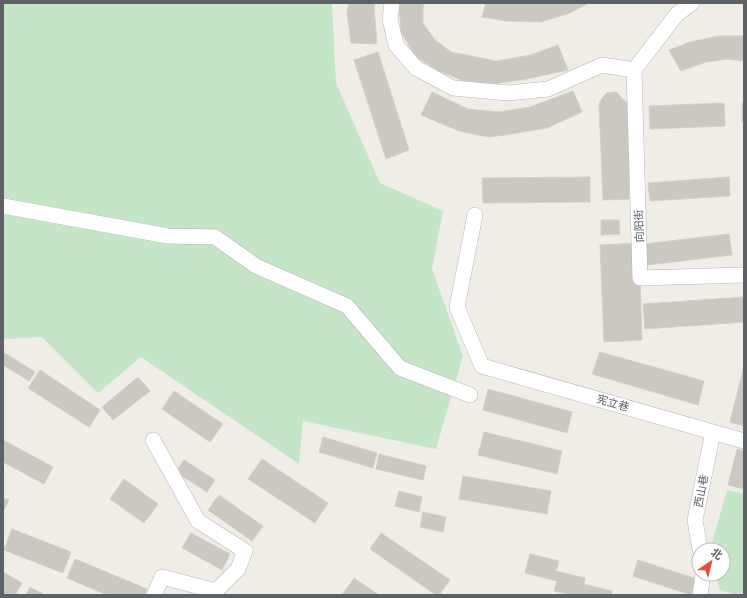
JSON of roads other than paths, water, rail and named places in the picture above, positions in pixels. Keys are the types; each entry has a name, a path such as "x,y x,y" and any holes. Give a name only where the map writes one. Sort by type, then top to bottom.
{"street":[{"path":"392,3 390,19 396,45 416,68 453,88 508,93 548,89 602,65 634,70 677,14 692,3"},
{"name":"向阳街","path":"634,70 640,278 744,275"},
{"path":"3,206 168,236 215,237 256,266 347,306 400,368 470,395"},
{"name":"宪立巷","path":"474,215 457,307 482,366 744,441"},
{"name":"西山巷","path":"699,542 695,520 713,432"},
{"path":"153,440 198,521 245,551 238,569 216,591 162,577 154,595"},
{"path":"700,595 702,582"}]}
